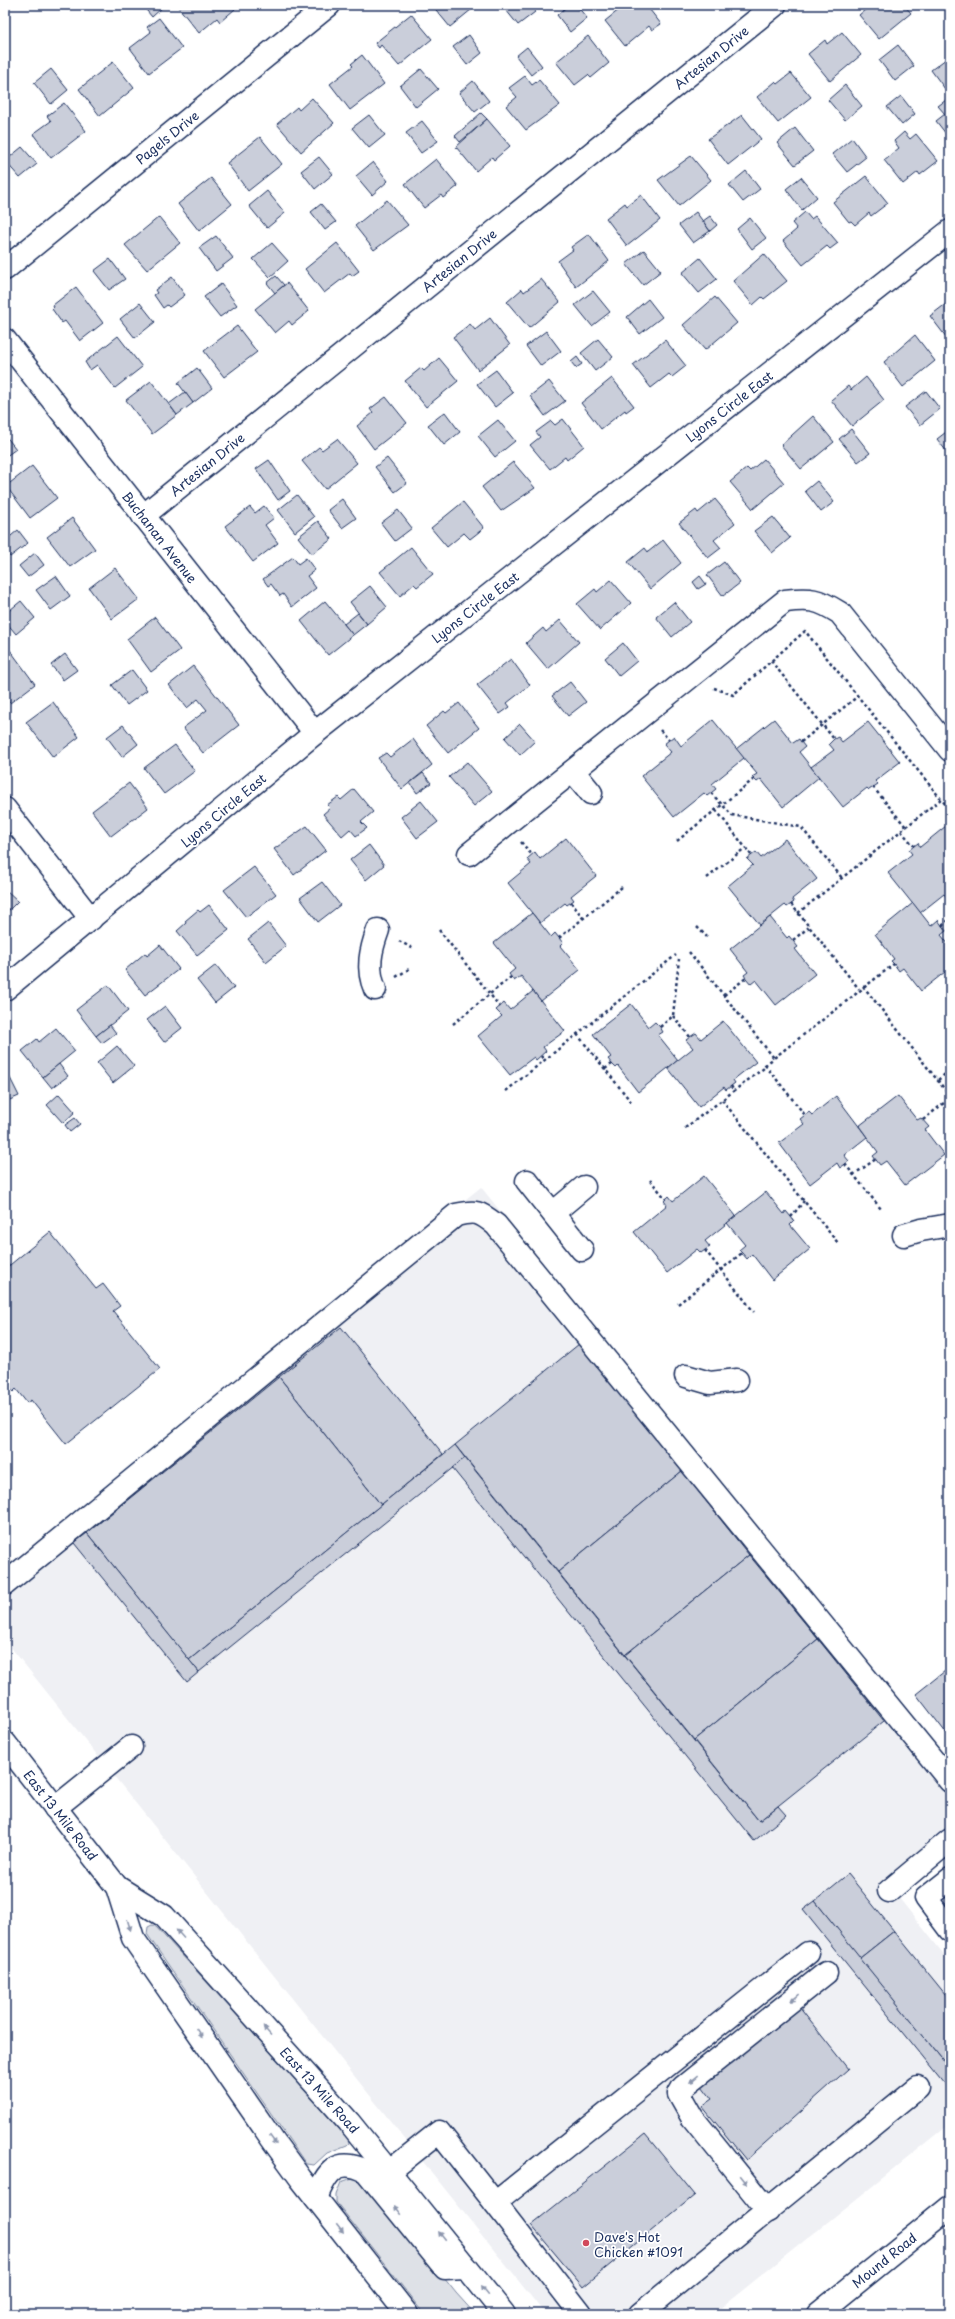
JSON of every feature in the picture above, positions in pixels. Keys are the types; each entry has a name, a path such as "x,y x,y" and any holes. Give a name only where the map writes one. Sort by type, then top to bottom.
{"street":[{"name":"Pagels Drive","path":"5,269 329,5"},
{"name":"Artesian Drive","path":"143,516 775,5"},
{"name":"Lyons Circle East","path":"5,989 315,733 950,231"},
{"name":"Buchanan Avenue","path":"5,340 315,733"},
{"path":"469,854 784,601 804,599 823,602 840,613 950,750"},
{"path":"573,771 591,793"},
{"path":"5,809 90,919"},
{"path":"382,985 371,979 371,950 386,934"},
{"path":"527,1181 582,1250"},
{"path":"553,1213 584,1187"},
{"path":"5,1584 456,1215 467,1212 482,1212 496,1225 950,1781"},
{"path":"904,1235 921,1230 950,1225"},
{"path":"686,1376 710,1383 737,1380"},
{"name":"East 13 Mile Road","path":"5,1743 117,1888 133,1938 251,2109 316,2198 407,2314"},
{"path":"55,1808 131,1747"},
{"path":"889,1891 950,1840"},
{"path":"950,1879 926,1898 950,1930"},
{"name":"East 13 Mile Road","path":"117,1888 164,1916 349,2122 504,2314"},
{"path":"495,2203 808,1953"},
{"path":"768,2211 692,2116 679,2094 683,2087 826,1973"},
{"path":"640,2314 918,2087"},
{"path":"390,2171 439,2132 581,2314"},
{"path":"316,2198 323,2182 330,2172 342,2165 353,2164 366,2171 445,2268 466,2267"},
{"name":"Mound Road","path":"818,2314 950,2207"}],"path":[{"path":"689,678 732,695 806,631 950,810"},
{"path":"771,661 834,739"},
{"path":"801,742 858,696"},
{"path":"677,841 754,779"},
{"path":"873,787 906,827"},
{"path":"711,792 732,815 800,827 842,878"},
{"path":"798,913 941,799"},
{"path":"716,810 752,856"},
{"path":"901,831 914,846"},
{"path":"520,841 532,855"},
{"path":"706,878 745,848"},
{"path":"558,938 622,887"},
{"path":"571,902 584,918"},
{"path":"791,904 859,989"},
{"path":"942,926 950,919"},
{"path":"697,927 707,938"},
{"path":"793,940 809,927"},
{"path":"439,930 500,1007"},
{"path":"386,934 414,949"},
{"path":"689,952 774,1058"},
{"path":"506,1090 676,955"},
{"path":"660,1027 673,1016 679,960"},
{"path":"685,1128 764,1068 765,1065 859,989 894,964"},
{"path":"382,985 409,969"},
{"path":"452,1024 511,977"},
{"path":"724,995 746,978"},
{"path":"863,986 950,1097 923,1120"},
{"path":"673,1016 690,1037"},
{"path":"577,1034 632,1103"},
{"path":"541,1056 544,1060"},
{"path":"605,1069 612,1064"},
{"path":"765,1065 805,1115"},
{"path":"938,1080 950,1070"},
{"path":"731,1086 734,1091"},
{"path":"722,1100 838,1243"},
{"path":"853,1175 876,1159"},
{"path":"844,1164 881,1209"},
{"path":"650,1180 666,1199"},
{"path":"791,1216 804,1201"},
{"path":"705,1250 754,1312"},
{"path":"678,1304 742,1253"}],"shaded area":[{"path":"481,1187 950,1772 950,1857 899,1898 950,1962 950,2124 713,2314 545,2314 5,1640 5,1569"},
{"path":"152,1925 156,1927 205,1980 348,2139 349,2143 347,2145 327,2153 314,2165 306,2164 147,1934 148,1927"},
{"path":"355,2177 369,2184 456,2293 475,2314 424,2314 336,2202 336,2195 341,2182"}],"building":[{"path":"142,5 164,5 164,6 152,17"},
{"path":"183,5 232,5 235,9 220,22 217,18 199,33 179,8"},
{"path":"432,5 477,5 450,27"},
{"path":"502,5 530,5 535,12 518,25"},
{"path":"569,5 576,5 587,18 570,32 557,15"},
{"path":"625,5 646,5 661,24 652,30 649,26 625,46 605,21"},
{"path":"871,5 904,5 911,13 879,39 859,15"},
{"path":"411,14 432,39 399,66 381,45 379,48 375,43"},
{"path":"159,18 182,48 149,73 130,48 151,32 147,27"},
{"path":"842,32 861,55 830,81 808,54 825,40 827,44"},
{"path":"469,35 482,53 467,65 453,47"},
{"path":"588,36 609,63 591,78 588,75 575,85 556,62"},
{"path":"898,45 914,66 895,81 879,60"},
{"path":"527,47 542,66 531,75 516,56"},
{"path":"362,55 384,84 350,110 330,84 353,66 351,64"},
{"path":"950,56 950,86 945,89 931,70"},
{"path":"113,62 134,88 100,116 79,89"},
{"path":"51,69 68,90 51,104 34,83"},
{"path":"421,69 438,89 416,107 400,86"},
{"path":"791,73 811,97 778,123 757,97 775,82 777,84"},
{"path":"525,76 532,85 539,80 560,105 526,130 506,106 517,97 509,88"},
{"path":"473,81 489,101 475,112 459,93"},
{"path":"845,85 862,106 845,120 828,100"},
{"path":"901,96 915,114 902,125 887,107"},
{"path":"950,97 950,139 936,121 945,114 938,106"},
{"path":"312,98 334,123 301,152 277,124 297,107 299,110"},
{"path":"64,103 86,131 51,158 33,134 51,121 47,116"},
{"path":"481,113 487,119 460,142 455,136"},
{"path":"369,115 385,135 369,148 352,128"},
{"path":"742,115 761,139 728,165 708,139"},
{"path":"487,119 510,146 494,160 492,157 476,171 456,147"},
{"path":"422,121 438,141 421,153 406,133"},
{"path":"795,128 813,151 795,165 777,143"},
{"path":"904,132 910,139 916,134 938,161 920,175 918,172 903,184 884,160 899,148 894,141"},
{"path":"260,137 282,164 248,191 227,163"},
{"path":"852,138 866,157 847,172 832,154"},
{"path":"22,147 37,164 20,178 5,161"},
{"path":"691,156 711,180 679,206 658,180"},
{"path":"319,157 333,174 315,189 301,171"},
{"path":"436,159 458,186 443,198 441,195 424,208 405,184"},
{"path":"373,162 388,181 372,195 356,176"},
{"path":"746,171 760,189 743,202 729,185"},
{"path":"866,176 888,203 871,216 869,213 855,225 851,221 849,222 833,202"},
{"path":"801,177 817,197 802,210 786,189"},
{"path":"211,178 232,204 199,231 178,204"},
{"path":"267,191 285,213 267,228 249,206"},
{"path":"641,195 660,220 627,246 606,218 625,203 627,206"},
{"path":"387,200 408,225 374,250 355,226"},
{"path":"321,204 336,222 325,230 311,212"},
{"path":"696,212 710,231 693,243 679,225"},
{"path":"805,212 811,219 815,216 838,243 830,249 827,246 803,265 783,241 797,229 792,223"},
{"path":"710,216 717,225 710,231 703,221"},
{"path":"159,217 180,243 147,270 125,245"},
{"path":"750,218 766,238 752,249 737,229"},
{"path":"589,234 609,261 576,287 558,261 573,250 571,247"},
{"path":"216,236 233,258 216,271 199,248"},
{"path":"272,243 288,261 270,277 253,259"},
{"path":"337,243 359,271 352,276 350,273 324,293 305,269"},
{"path":"644,250 661,271 643,285 626,264"},
{"path":"764,254 787,281 764,299 762,297 753,305 733,281"},
{"path":"700,258 717,279 699,293 682,273"},
{"path":"110,259 125,279 109,290 94,271"},
{"path":"276,276 284,285 275,293 267,283"},
{"path":"172,277 185,295 169,307 167,305 163,308 154,295 157,293 155,290"},
{"path":"541,279 560,302 529,328 507,302 522,289 524,292"},
{"path":"287,283 309,311 292,325 289,321 275,333 255,309"},
{"path":"221,284 237,305 220,317 204,297"},
{"path":"76,287 103,323 80,341 65,321 62,323 52,309 54,307 53,305"},
{"path":"593,291 610,312 592,326 575,305"},
{"path":"715,297 737,323 705,350 683,325"},
{"path":"648,299 662,317 640,334 627,317"},
{"path":"140,303 155,322 135,338 120,319"},
{"path":"947,303 950,305 950,342 930,316"},
{"path":"490,318 510,345 478,370 453,337 470,324 475,330"},
{"path":"237,326 257,352 224,377 204,351"},
{"path":"546,331 561,351 541,366 526,346"},
{"path":"915,335 935,361 903,387 884,362"},
{"path":"118,336 142,367 115,388 97,365 90,370 85,362"},
{"path":"598,339 613,357 595,371 581,353"},
{"path":"665,340 686,366 672,377 669,374 651,388 633,365"},
{"path":"577,357 582,364 576,368 571,362"},
{"path":"439,358 458,381 426,407 405,381 421,368 424,371"},
{"path":"197,368 212,388 193,403 178,383"},
{"path":"496,370 513,393 495,407 477,384"},
{"path":"866,377 884,400 852,426 831,400 848,386 851,390"},
{"path":"612,378 634,406 626,412 625,410 601,429 581,403"},
{"path":"151,381 177,415 152,434 126,400"},
{"path":"549,381 565,401 545,416 530,396"},
{"path":"926,391 940,409 920,425 905,407"},
{"path":"185,392 193,403 177,415 169,404"},
{"path":"386,397 407,423 374,449 357,426 373,413 370,409"},
{"path":"445,412 460,432 444,445 428,425"},
{"path":"813,416 834,442 801,469 781,445"},
{"path":"563,419 584,446 567,460 565,457 550,469 530,445 540,437 536,432 551,421 555,425"},
{"path":"498,420 515,441 495,457 478,436"},
{"path":"851,429 870,453 858,462 839,439"},
{"path":"950,429 950,456 937,439"},
{"path":"5,435 16,449 5,457"},
{"path":"337,439 357,463 325,489 302,461 319,447 322,450"},
{"path":"387,458 407,483 395,492 375,467"},
{"path":"764,459 784,483 753,509 730,482 747,468 750,471"},
{"path":"269,460 290,491 278,500 256,469"},
{"path":"513,462 535,488 501,511 482,487"},
{"path":"32,466 57,498 30,518 6,486"},
{"path":"817,481 834,502 821,512 805,491"},
{"path":"297,495 314,517 295,532 278,510"},
{"path":"342,499 356,518 342,528 328,510"},
{"path":"715,499 735,523 714,540 721,548 708,558 679,523 696,510 698,513"},
{"path":"463,502 484,528 470,539 464,533 447,547 431,528"},
{"path":"264,506 274,518 265,525 278,543 253,562 225,526 250,507 255,513"},
{"path":"398,510 412,528 395,541 381,523"},
{"path":"773,517 790,538 772,553 754,531"},
{"path":"72,518 95,549 70,567 47,537"},
{"path":"318,521 332,539 312,554 298,537"},
{"path":"18,530 28,543 10,557 5,550 5,541"},
{"path":"663,540 681,563 650,589 628,562 645,548 648,552"},
{"path":"411,547 433,574 417,587 414,584 400,596 380,572"},
{"path":"35,553 44,565 28,577 19,566"},
{"path":"293,557 298,564 306,558 315,570 307,576 316,588 292,607 283,594 280,596 271,584 268,586 263,579"},
{"path":"724,562 740,583 723,596 707,575"},
{"path":"115,568 139,599 112,619 89,588"},
{"path":"56,576 70,596 51,610 36,590"},
{"path":"700,576 706,584 698,589 693,582"},
{"path":"611,580 631,603 600,630 577,604 595,589 597,592"},
{"path":"370,586 387,607 367,624 350,602"},
{"path":"21,601 35,618 16,634 5,621 5,614"},
{"path":"325,601 353,635 328,655 301,621"},
{"path":"674,602 690,622 672,637 656,617"},
{"path":"358,613 367,624 353,635 344,624"},
{"path":"155,617 180,650 151,672 127,639"},
{"path":"560,620 579,642 548,669 526,643 543,628 546,632"},
{"path":"623,643 637,661 619,676 605,658"},
{"path":"10,650 35,684 10,703 5,696 5,654"},
{"path":"65,654 77,670 63,680 51,665"},
{"path":"511,659 530,685 507,703 510,707 500,714 477,685"},
{"path":"193,666 239,725 203,753 183,728 207,710 198,699 187,708 169,685"},
{"path":"132,670 147,690 127,705 112,685"},
{"path":"570,682 586,702 568,716 552,696"},
{"path":"53,702 79,737 53,757 26,722"},
{"path":"459,703 479,728 448,753 426,726 444,711 446,713"},
{"path":"774,719 793,743 799,739 805,747 799,752 819,777 783,807 761,779 757,782 752,777 757,774 736,749"},
{"path":"713,720 744,758 712,784 716,789 707,796 704,793 674,817 641,776 671,752 664,744 674,736 681,746"},
{"path":"868,722 900,762 875,781 878,784 869,790 867,788 843,807 811,767 834,750 829,744 834,739 838,737 842,742"},
{"path":"520,724 535,741 520,755 505,738"},
{"path":"123,725 138,744 122,757 107,737"},
{"path":"413,739 432,765 402,789 378,758 386,753 390,757"},
{"path":"175,745 195,771 164,794 144,768"},
{"path":"467,762 492,791 474,806 449,777"},
{"path":"423,773 431,783 417,793 410,783"},
{"path":"129,783 148,808 111,836 92,811"},
{"path":"354,789 373,812 361,822 367,828 356,836 350,829 342,836 323,814 330,808 327,805 338,797 341,800"},
{"path":"421,801 438,822 417,838 401,817"},
{"path":"307,826 326,850 294,875 274,849"},
{"path":"946,826 950,832 950,898 949,900 944,894 920,913 888,873 912,854 909,850 918,843 920,847"},
{"path":"566,838 596,876 571,896 574,900 567,905 565,903 540,923 508,883 531,864 527,859 535,852 540,859"},
{"path":"785,839 817,879 792,899 794,902 787,907 785,905 760,925 728,886 753,865 747,859 756,852 761,858"},
{"path":"369,845 384,865 366,880 350,860"},
{"path":"254,867 276,894 246,917 224,890"},
{"path":"322,882 340,905 318,922 300,898"},
{"path":"5,889 18,901 5,914"},
{"path":"913,903 931,926 938,920 946,931 941,935 950,946 950,968 921,991 903,968 899,971 891,961 894,959 875,934"},
{"path":"209,905 229,930 197,955 177,931 186,923 185,921 198,910 200,912"},
{"path":"532,913 551,937 555,933 563,943 560,946 580,970 541,1001 521,976 514,981 509,974 515,969 494,943"},
{"path":"770,917 787,938 789,936 798,947 795,949 815,974 776,1005 756,980 751,984 746,978 744,975 748,972 730,949"},
{"path":"268,923 286,946 266,962 248,939"},
{"path":"160,945 179,969 145,995 125,970 145,953 147,956"},
{"path":"216,965 234,988 215,1003 197,980"},
{"path":"108,985 128,1011 96,1036 76,1010"},
{"path":"533,991 565,1031 543,1047 546,1051 536,1060 534,1057 510,1075 478,1036 502,1016 496,1010 504,1003 510,1010"},
{"path":"631,1004 649,1027 655,1022 660,1027 663,1032 658,1035 678,1060 638,1092 618,1066 616,1068 608,1059 611,1057 593,1034"},
{"path":"165,1006 182,1028 164,1042 147,1020"},
{"path":"723,1021 756,1062 733,1080 735,1083 726,1090 724,1087 699,1107 668,1068 693,1048 686,1040 696,1033 701,1039"},
{"path":"110,1025 116,1033 102,1043 96,1036"},
{"path":"56,1028 75,1051 43,1077 22,1051 37,1039 39,1042"},
{"path":"117,1046 134,1066 113,1083 97,1063"},
{"path":"59,1064 68,1076 52,1088 43,1077"},
{"path":"5,1068 19,1096 5,1102"},
{"path":"59,1094 75,1112 63,1123 47,1105"},
{"path":"836,1096 867,1137 844,1155 849,1161 840,1168 837,1163 810,1184 779,1143 804,1124 800,1119 809,1112 812,1115"},
{"path":"898,1096 917,1120 921,1118 929,1127 925,1130 944,1155 905,1185 886,1161 880,1165 873,1156 878,1152 859,1126"},
{"path":"75,1118 80,1124 70,1132 65,1125"},
{"path":"704,1176 736,1216 705,1241 710,1247 701,1253 697,1249 667,1273 634,1232 667,1205 664,1201 669,1196 673,1201"},
{"path":"766,1192 784,1214 786,1211 791,1217 794,1221 790,1225 810,1249 772,1280 752,1254 747,1259 739,1250 745,1245 727,1223"},
{"path":"50,1232 96,1289 103,1284 120,1306 113,1311 160,1369 66,1444 31,1400 27,1403 16,1389 13,1392 5,1383 5,1269"},
{"path":"341,1327 443,1454 381,1505 279,1377"},
{"path":"579,1344 682,1471 558,1572 455,1445"},
{"path":"279,1377 381,1505 189,1660 87,1533"},
{"path":"455,1445 465,1458 199,1672 189,1660"},
{"path":"465,1458 759,1821 778,1806 786,1815 754,1841 452,1468"},
{"path":"682,1471 749,1555 625,1655 558,1572"},
{"path":"87,1533 199,1672 187,1682 74,1543"},
{"path":"749,1555 818,1639 694,1740 625,1655"},
{"path":"818,1639 884,1721 759,1821 694,1740"},
{"path":"950,1667 950,1738 916,1694"},
{"path":"848,1874 894,1931 860,1958 815,1901"},
{"path":"815,1901 950,2069 949,2090 803,1910"},
{"path":"894,1931 950,2000 950,2069 860,1958"},
{"path":"799,2007 848,2069 746,2160 702,2106 712,2099 702,2086"},
{"path":"645,2134 695,2195 583,2287 531,2225"}],"place":[{"name":"Dave's Hot Chicken #1091","path":"586,2243"}]}
